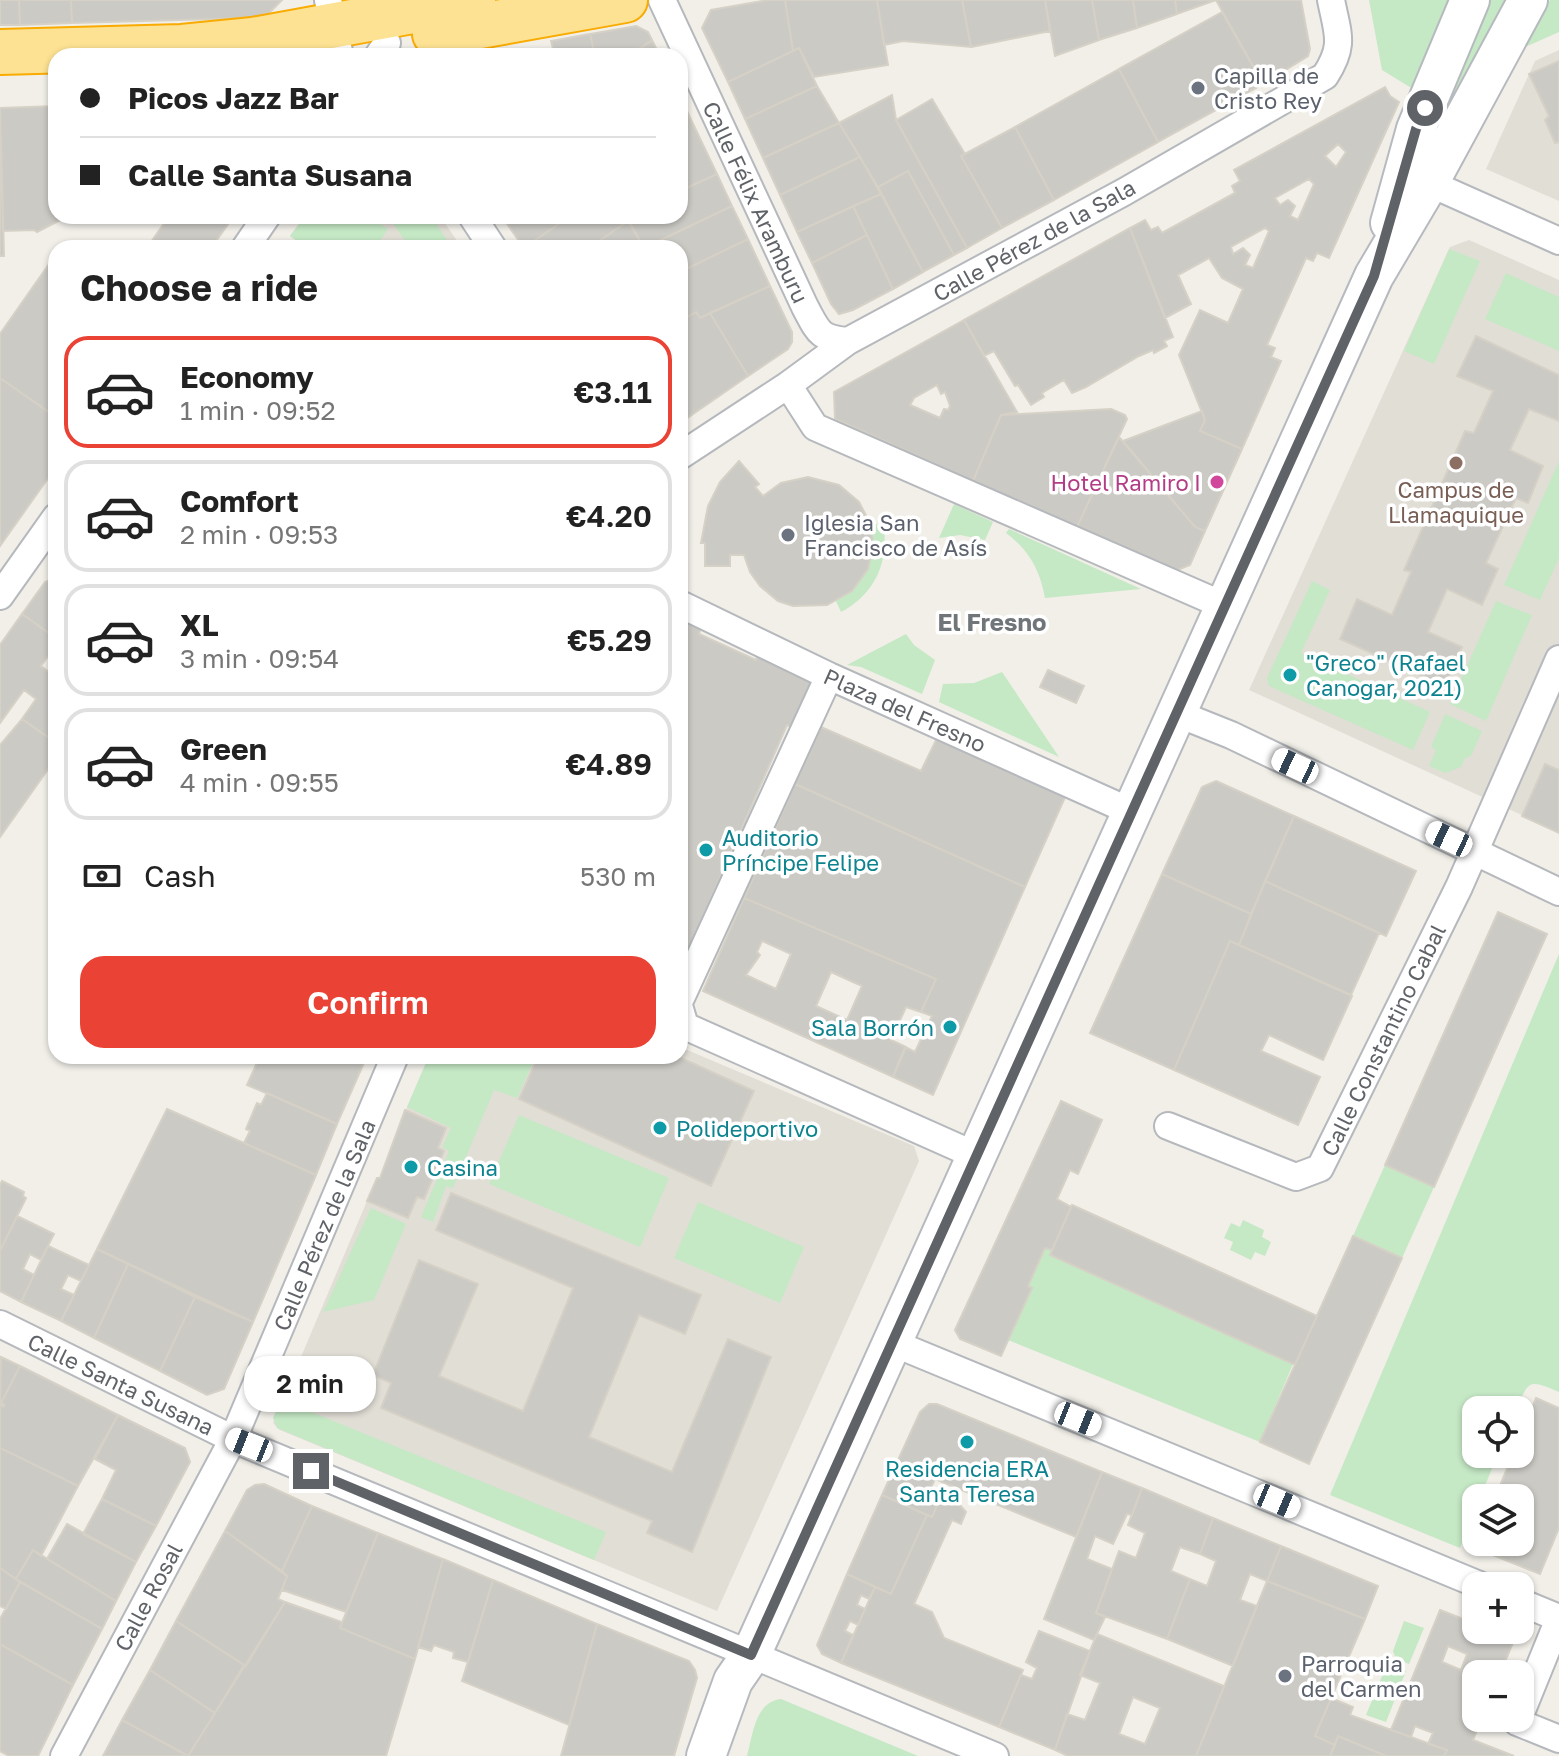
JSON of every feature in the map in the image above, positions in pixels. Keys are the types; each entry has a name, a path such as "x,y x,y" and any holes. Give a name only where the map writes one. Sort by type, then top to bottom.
{"highway":[{"path":"358,34 473,0"},
{"path":"146,48 257,48 625,0"},
{"path":"0,52 48,51"},
{"path":"0,77 48,77"}],"street":[{"name":"Calle Félix Aramburu","path":"662,0 684,48"},
{"name":"Calle Pérez de la Sala","path":"688,451 848,341 1124,192 1325,76 1337,57 1339,41 1331,0"},
{"path":"1374,276 1416,129 1470,0"},
{"path":"706,1756 733,1681 751,1655 1374,276 1429,183 1528,0"},
{"name":"Calle Félix Aramburu","path":"688,56 820,334 830,340 848,341"},
{"path":"1429,183 1559,241"},
{"path":"788,385 815,427 1225,606"},
{"path":"0,596 46,548"},
{"name":"Plaza del Fresno","path":"688,608 829,676 1132,812"},
{"name":"Calle Constantino Cabal","path":"1168,1126 1296,1177 1320,1168 1475,851 1559,659"},
{"path":"688,998 829,676"},
{"path":"1176,713 1231,735 1559,892"},
{"path":"688,1015 977,1156"},
{"name":"Calle Pérez de la Sala","path":"233,1439 392,1064"},
{"name":"Calle Santa Susana","path":"0,1324 233,1439 995,1756"},
{"path":"893,1343 1462,1578"},
{"name":"Calle Rosal","path":"64,1756 233,1439"},
{"path":"1534,1608 1559,1618 1534,1680"},
{"path":"1534,1729 1559,1739"}],"shaded area":[{"path":"1559,50 1559,201 1486,169 1535,61"},
{"path":"299,224 446,224 456,240 296,240 290,236"},
{"name":"Campus de Llamaquique","path":"1469,240 1559,280 1559,832 1249,690 1450,247"},
{"path":"688,1050 914,1146 919,1161 717,1611 280,1430 273,1423 377,1178 381,1178 398,1135 396,1133 426,1064 688,1064"}],"green space":[{"path":"1369,0 1456,0 1418,92 1382,70"},
{"path":"1489,0 1513,0 1447,124 1438,120"},
{"path":"1550,0 1559,0 1559,32 1523,48 1522,47"},
{"path":"299,224 381,224 388,229 380,240 296,240 290,236"},
{"path":"394,224 436,224 447,240 404,240"},
{"path":"1449,249 1480,261 1434,364 1404,351"},
{"path":"1506,273 1559,297 1559,351 1485,319"},
{"path":"1559,461 1559,558 1540,600 1504,585"},
{"path":"954,504 993,522 985,540 960,535 939,538"},
{"path":"883,523 884,550 877,575 863,596 841,612 836,601 855,587 867,569 872,548 871,525"},
{"path":"1009,529 1141,589 1045,598 1032,561 1006,533"},
{"path":"1312,581 1330,590 1301,653 1430,712 1413,750 1269,686 1267,678"},
{"path":"1496,601 1532,615 1486,721 1450,704"},
{"path":"906,634 914,645 935,660 922,694 861,667 847,665"},
{"path":"1002,672 1059,757 939,702 943,684 974,683"},
{"path":"1445,714 1482,731 1471,756 1465,758 1461,767 1445,773 1429,766 1436,750 1431,747"},
{"path":"1559,954 1559,1392 1535,1384 1527,1388 1523,1396 1462,1396 1462,1468 1492,1468 1486,1484 1462,1484 1460,1548 1330,1495"},
{"path":"426,1064 532,1064 517,1098 494,1090 453,1188 446,1186 433,1222 421,1217 449,1151 442,1147 451,1128 407,1107"},
{"path":"519,1115 669,1178 640,1247 489,1184"},
{"path":"1385,1165 1434,1187 1402,1258 1353,1236"},
{"path":"698,1202 804,1247 780,1303 674,1258"},
{"path":"371,1208 406,1224 374,1300 323,1312"},
{"path":"1243,1220 1264,1230 1262,1237 1271,1242 1265,1256 1255,1252 1251,1260 1230,1250 1233,1242 1224,1238 1231,1223 1240,1227"},
{"path":"1045,1248 1052,1250 1050,1255 1293,1364 1260,1442 1008,1340 1032,1288 1028,1286"},
{"path":"297,1363 314,1369 299,1407 606,1532 594,1560 277,1428 273,1418"},
{"path":"1404,1621 1424,1628 1409,1664 1396,1659 1393,1651"},
{"path":"1393,1666 1406,1671 1386,1722 1366,1715 1385,1669"},
{"path":"781,1699 918,1756 747,1756 760,1713 772,1701"}],"building":[{"path":"0,0 19,0 20,25 0,25"},
{"path":"19,0 71,0 72,23 20,25"},
{"path":"71,0 282,0 269,13 253,18 72,23"},
{"path":"785,0 793,51 728,82 702,28 711,10"},
{"path":"785,0 877,0 888,65 814,77 799,48 793,51"},
{"path":"877,0 962,0 971,47 903,41 884,45"},
{"path":"962,0 1045,0 1050,31 971,47"},
{"path":"1045,0 1092,0 1099,40 1055,56"},
{"path":"1092,0 1133,0 1137,28 1099,40"},
{"path":"1133,0 1175,0 1177,14 1137,28"},
{"path":"1175,0 1216,0 1177,14"},
{"path":"1216,0 1301,0 1310,49 1308,56 1263,84"},
{"path":"1222,12 1263,84 1158,142 1119,69"},
{"path":"636,26 648,32 652,40 640,48 593,48 590,34"},
{"path":"590,34 593,48 553,48 551,41"},
{"path":"652,40 656,48 641,48"},
{"path":"799,48 817,86 745,119 728,82"},
{"path":"1559,61 1559,142 1555,143 1545,120 1549,116 1529,74"},
{"path":"1119,69 1158,142 1054,200 1015,127"},
{"path":"817,86 839,123 763,158 745,119"},
{"path":"1385,87 1390,96 1399,102 1329,258 1317,253 1313,261 1306,258 1267,345 1275,348 1271,357 1281,361 1242,449 1200,431 1205,420 1179,355 1200,310 1228,323 1243,289 1222,278 1209,258 1178,275 1191,304 1165,318 1130,228 1145,220 1151,230 1158,227 1162,233 1235,193 1232,186 1240,181 1234,170","holes":["1338,144 1346,152 1336,167 1325,156","1309,179 1314,184 1298,220 1290,216 1295,206 1288,200 1280,205 1275,198","1265,228 1269,231 1253,268 1245,265 1250,255 1243,248 1233,254 1231,247"]},
{"path":"892,95 896,120 967,248 954,255 908,171 878,187 839,123"},
{"path":"932,99 965,154 961,156 1002,228 967,248 896,120"},
{"path":"48,106 48,224 52,224 37,232 3,231 0,108"},
{"path":"0,110 4,256 0,256"},
{"path":"688,113 717,174 688,187"},
{"path":"839,123 860,157 780,195 763,158"},
{"path":"1015,127 1054,200 1002,228 961,156"},
{"path":"860,157 881,194 797,232 780,195"},
{"path":"908,171 954,255 923,272 878,187"},
{"path":"717,174 732,206 661,240 640,240 630,224 688,224 688,187"},
{"path":"881,194 923,272 893,289 853,206"},
{"path":"732,206 748,239 688,268 688,240 661,240"},
{"path":"853,206 867,235 812,263 797,232"},
{"path":"164,224 228,224 217,240 152,240"},
{"path":"507,224 558,224 536,240 518,240"},
{"path":"558,224 624,224 601,240 536,240"},
{"path":"624,224 630,224 639,240 601,240"},
{"path":"1130,228 1173,337 1164,341 1167,346 1139,356 1072,393 1064,380 1042,393 1044,397 1031,405 1018,385 1015,386 994,351 984,356 964,320"},
{"path":"867,235 893,289 839,314 812,263"},
{"path":"748,239 770,286 700,318 696,312 688,317 688,268"},
{"path":"48,265 48,411 0,378 0,334"},
{"path":"770,286 792,332 792,342 788,349 748,376 710,313"},
{"path":"696,312 700,318 710,313 748,376 688,417 688,317"},
{"path":"964,320 1017,412 1001,415 973,481 835,419 834,392","holes":["937,385 941,394 945,392 950,406 948,410 944,409 940,418 910,405 914,398"]},
{"path":"1476,336 1559,375 1559,421 1529,409 1510,450 1543,466 1528,503 1516,498 1486,563 1498,569 1482,605 1447,589 1428,632 1462,647 1445,686 1340,639 1357,599 1392,615 1411,572 1404,570 1465,431 1474,433 1493,391 1457,376"},
{"path":"0,378 48,411 48,478 0,546"},
{"path":"1111,409 1127,419 1077,527 973,481 1001,415"},
{"path":"1202,411 1205,420 1200,431 1242,449 1205,531 1195,527 1123,441"},
{"path":"1119,437 1195,527 1205,531 1190,565 1175,571 1077,527"},
{"name":"Iglesia San Francisco de Asís","path":"739,461 759,484 755,487 763,496 781,483 808,477 839,485 859,502 870,523 873,544 868,569 852,591 827,605 793,606 778,601 760,586 750,572 744,555 730,555 730,566 705,566 705,543 701,543 708,506 720,482"},
{"path":"48,581 48,632 22,614"},
{"path":"22,614 48,632 48,656 41,666 48,671 48,737 22,719 36,699 24,690 0,723 0,645"},
{"name":"Auditorio Príncipe Felipe","path":"688,618 702,624 699,634 756,660 759,652 811,681 815,690 797,730 787,725 688,951"},
{"path":"1048,670 1084,686 1076,703 1040,687"},
{"path":"22,719 48,737 48,769 0,837 0,745"},
{"path":"821,727 921,771 938,736 1066,795 1025,887 795,784"},
{"path":"1545,764 1559,770 1559,833 1522,816"},
{"path":"1216,781 1294,816 1251,914 1162,874 1202,787"},
{"path":"795,784 1025,887 933,1095 893,1077 905,1047 915,1052 932,1016 921,1012 936,979 744,898"},
{"path":"1294,816 1416,871 1386,936 1265,881"},
{"path":"1162,874 1251,914 1239,945 1230,941 1174,1070 1090,1033"},
{"path":"1265,881 1379,933 1351,995 1239,945"},
{"path":"744,898 936,979 921,1012 906,1007 891,1040 906,1047 893,1077 703,991","holes":["762,941 791,954 776,989 746,975 760,955 757,952","831,972 862,986 847,1020 816,1006"]},
{"path":"1498,912 1547,934 1434,1187 1385,1165"},
{"path":"1230,941 1352,996 1323,1060 1269,1035 1261,1051 1320,1077 1298,1125 1174,1070"},
{"name":"Polideportivo","path":"688,1061 754,1091 711,1186 519,1099 534,1064 688,1064"},
{"path":"256,1064 363,1064 337,1124 247,1085"},
{"path":"267,1093 337,1124 316,1175 244,1143 250,1131 246,1129 257,1103 261,1105"},
{"path":"1061,1101 1102,1120 1078,1174 1070,1170 1057,1199 1071,1207 1052,1250 1044,1250 1028,1286 1032,1288 1001,1356 960,1339 955,1330"},
{"path":"167,1109 316,1175 253,1322 97,1249"},
{"name":"Casina","path":"405,1110 446,1128 438,1148 444,1151 424,1199 417,1197 408,1218 367,1201 377,1178 380,1178"},
{"path":"2,1181 24,1192 26,1198 0,1251 0,1185"},
{"path":"451,1193 701,1295 685,1334 639,1315 589,1437 672,1472 728,1339 771,1357 692,1552 647,1533 652,1521 381,1408 391,1383 373,1375 419,1260 478,1284 439,1376 523,1411 573,1288 436,1230"},
{"path":"1072,1205 1317,1316 1295,1365 1050,1255"},
{"path":"17,1216 54,1234 41,1260 30,1254 23,1269 34,1275 21,1302 0,1291 0,1251"},
{"path":"1353,1236 1402,1258 1309,1464 1260,1442"},
{"path":"48,1246 89,1265 81,1281 68,1275 61,1289 74,1295 61,1321 21,1302"},
{"path":"97,1249 128,1264 94,1338 61,1321"},
{"path":"128,1264 195,1297 160,1371 94,1338"},
{"path":"195,1297 253,1322 224,1389 207,1395 160,1371"},
{"path":"1,1357 20,1366 1,1403 4,1407 0,1405"},
{"path":"20,1366 118,1415 78,1486 0,1448 0,1405 5,1405 1,1403"},
{"path":"1536,1398 1559,1408 1559,1528 1540,1574 1495,1556 1534,1556 1534,1484 1501,1484 1507,1468 1534,1468"},
{"name":"Residencia ERA Santa Teresa","path":"929,1404 937,1404 1102,1472 1076,1537 935,1479 930,1490 941,1496 932,1517 882,1495 920,1412"},
{"path":"118,1415 185,1448 190,1462 156,1526 102,1499 116,1470 95,1459"},
{"path":"0,1448 78,1486 41,1556 33,1550 16,1579 0,1568"},
{"path":"1102,1472 1142,1488 1132,1515 1127,1514 1113,1544 1095,1536 1087,1559 1112,1569 1096,1613 1105,1617 1094,1640 1044,1619"},
{"path":"264,1484 312,1506 282,1571 225,1531 247,1490"},
{"path":"1142,1488 1213,1518 1200,1554 1180,1547 1171,1571 1190,1579 1167,1639 1096,1613 1119,1551 1136,1558 1145,1533 1128,1525"},
{"path":"882,1495 927,1515 891,1594 847,1574"},
{"path":"941,1496 959,1504 966,1512 961,1524 952,1520 914,1604 932,1612 944,1638 1023,1670 999,1727 841,1663 875,1587 891,1594 927,1515 932,1517"},
{"path":"102,1499 156,1526 136,1562 83,1534"},
{"path":"312,1506 378,1533 346,1612 282,1590 287,1576 282,1571"},
{"path":"1213,1518 1281,1546 1267,1581 1250,1574 1240,1600 1257,1606 1233,1666 1167,1639 1190,1579 1207,1586 1216,1561 1200,1554"},
{"path":"67,1524 136,1562 116,1601 47,1559"},
{"path":"225,1531 287,1576 278,1599 285,1602 246,1666 176,1621"},
{"path":"378,1533 443,1559 415,1659 340,1628"},
{"path":"1281,1546 1378,1586 1365,1619 1267,1581"},
{"path":"33,1550 116,1601 102,1629 16,1579"},
{"path":"443,1559 493,1580 468,1662 453,1658 454,1652 434,1645 431,1651 418,1647"},
{"path":"0,1568 20,1582 6,1609 0,1606"},
{"path":"847,1574 875,1587 869,1599 861,1595 857,1605 865,1609 858,1625 850,1621 845,1631 853,1635 841,1663 822,1654 817,1645"},
{"path":"493,1580 597,1624 569,1725 462,1681"},
{"name":"Parroquia del Carmen","path":"1267,1581 1365,1619 1315,1736 1335,1745 1330,1756 1196,1756"},
{"path":"20,1582 102,1629 73,1685 0,1644 0,1619"},
{"path":"285,1602 342,1622 340,1628 415,1659 386,1756 188,1756"},
{"path":"1440,1610 1462,1619 1462,1644 1512,1644 1506,1660 1465,1660 1467,1654 1448,1646 1442,1662 1461,1670 1462,1667 1462,1732 1476,1732 1473,1740 1514,1756 1444,1756 1447,1750 1428,1744 1433,1733 1415,1726 1411,1737 1391,1730"},
{"path":"176,1621 244,1665 215,1713 150,1670"},
{"path":"597,1624 689,1661 695,1670 697,1678 674,1756 561,1756"},
{"path":"1039,1631 1090,1651 1055,1750 999,1727 1021,1675 1032,1679 1037,1668 1026,1662"},
{"path":"1097,1634 1224,1686 1196,1756 1068,1756 1055,1750 1067,1714 1085,1720 1100,1683 1080,1675","holes":["1133,1697 1160,1708 1145,1744 1119,1734"]},
{"path":"0,1644 73,1685 38,1756 9,1756 0,1751"},
{"path":"150,1670 215,1713 188,1756 122,1720"},
{"path":"1331,1698 1353,1707 1350,1715 1447,1750 1444,1756 1386,1756 1338,1736 1335,1745 1315,1736"},
{"path":"122,1720 188,1756 103,1756"},
{"path":"1338,1736 1386,1756 1330,1756"}],"place":[{"name":"Capilla de Cristo Rey","path":"1198,88"},
{"name":"Campus de Llamaquique","path":"1456,463"},
{"name":"Hotel Ramiro I","path":"1217,482"},
{"name":"Iglesia San Francisco de Asís","path":"788,535"},
{"name":"\"Greco\" (Rafael Canogar, 2021)","path":"1290,675"},
{"name":"Auditorio Príncipe Felipe","path":"706,850"},
{"name":"Sala Borrón","path":"950,1027"},
{"name":"Polideportivo","path":"660,1128"},
{"name":"Casina","path":"411,1167"},
{"name":"Residencia ERA Santa Teresa","path":"967,1442"},
{"name":"Parroquia del Carmen","path":"1285,1676"}],"district":[{"name":"El Fresno","path":"992,621"}],"route":[{"path":"311,1471 751,1655 1374,276 1416,129 1425,108"}]}
